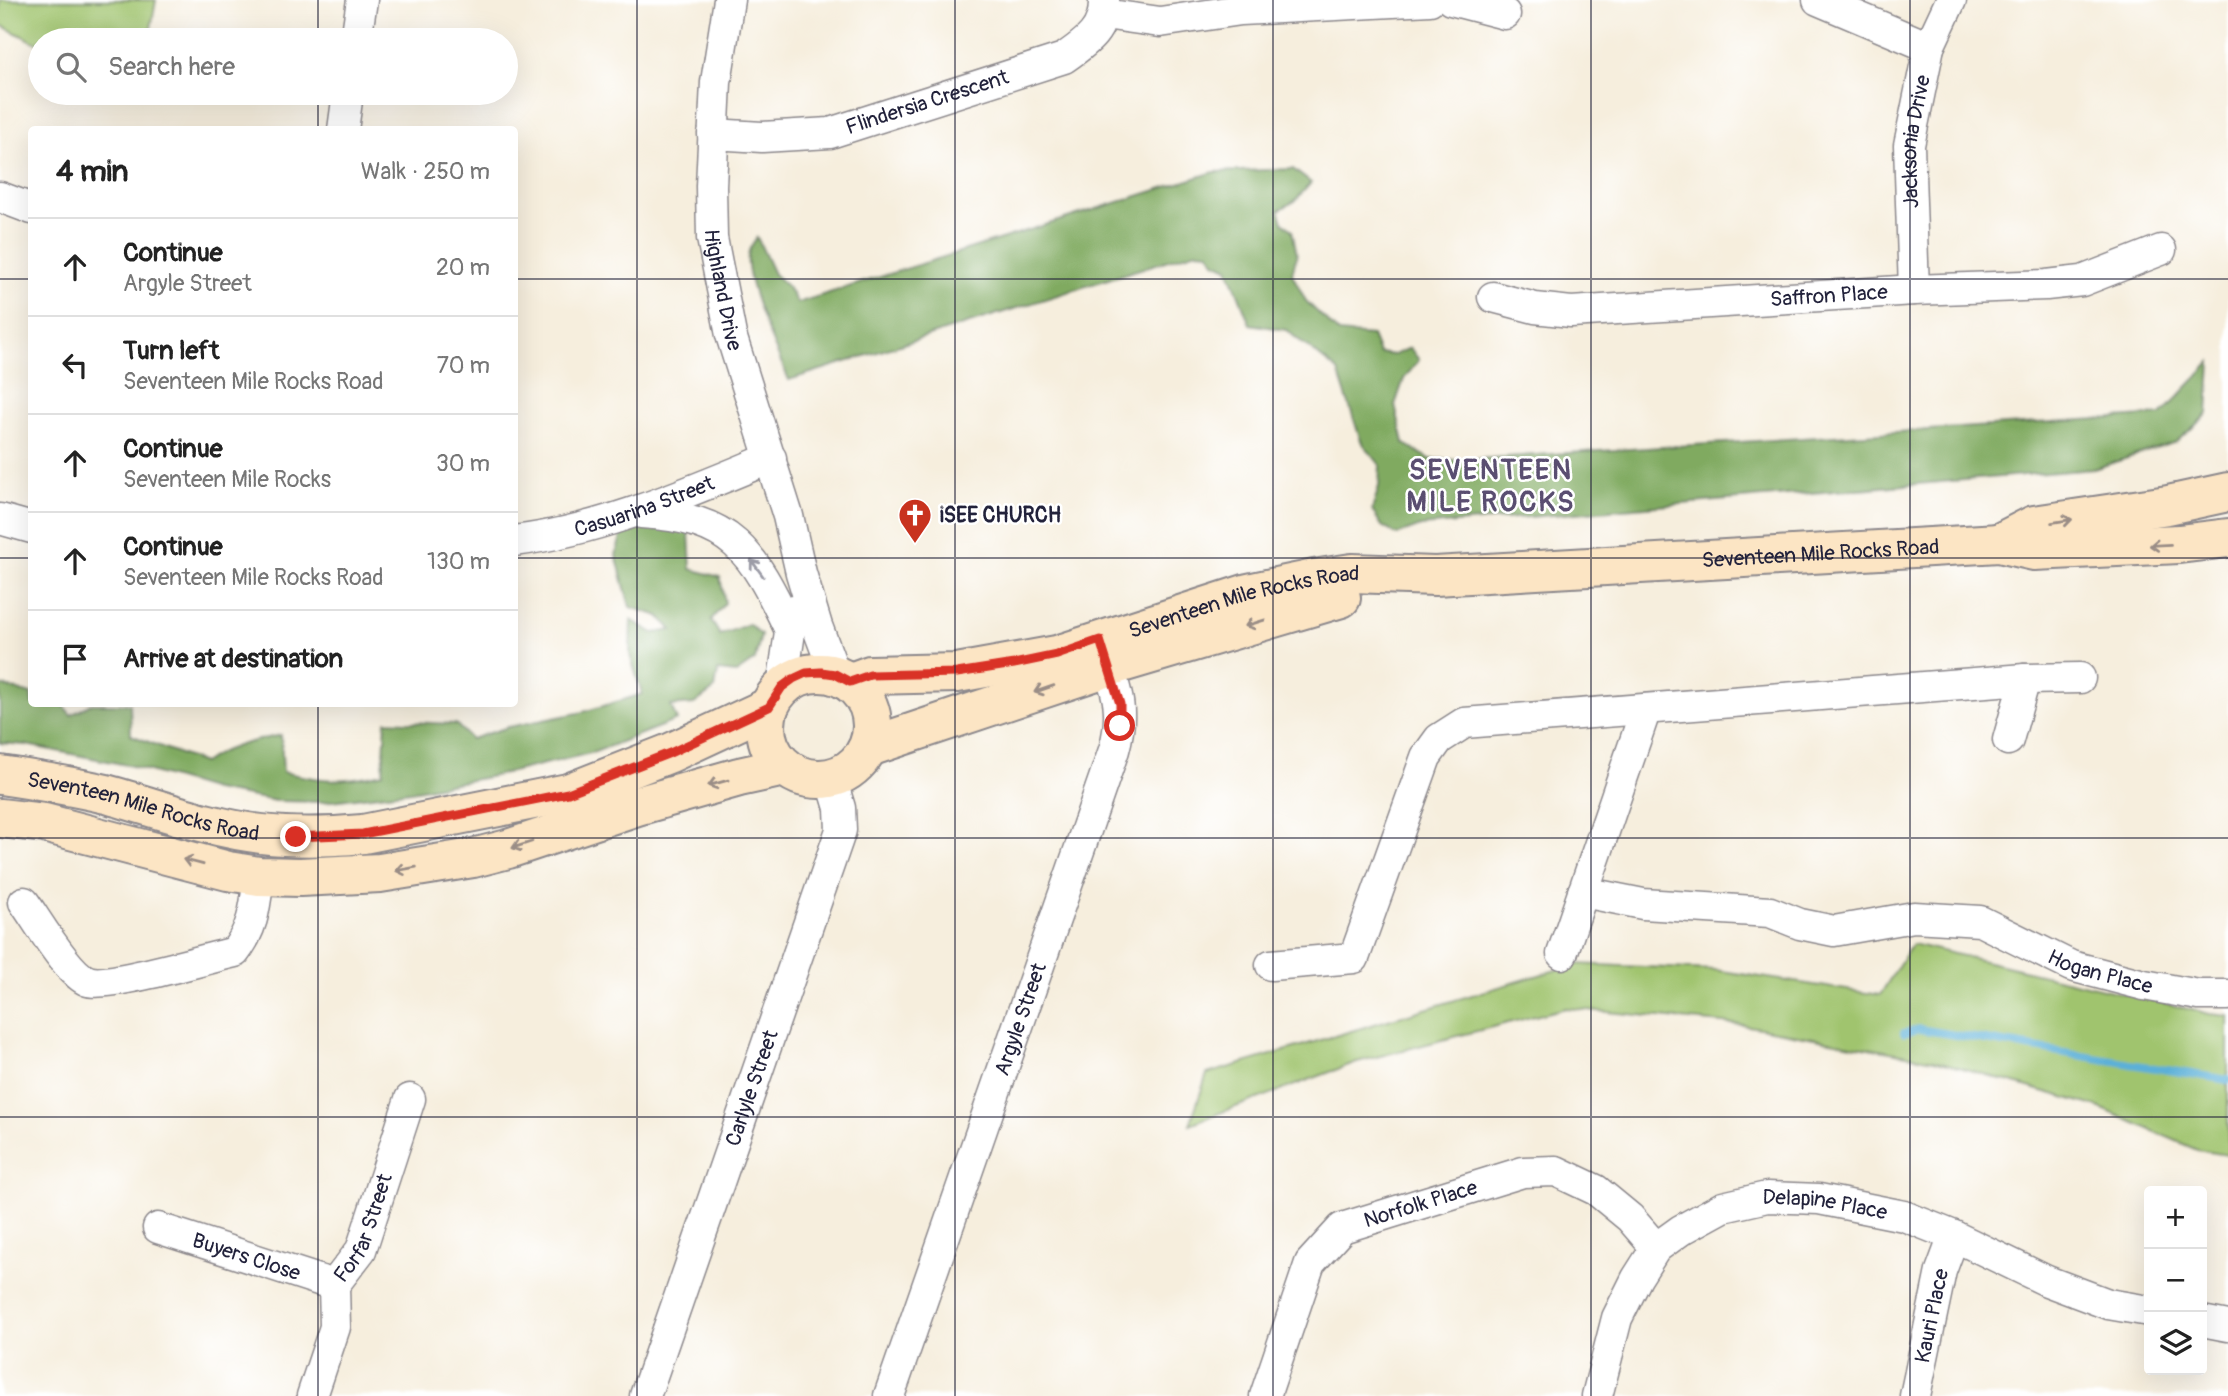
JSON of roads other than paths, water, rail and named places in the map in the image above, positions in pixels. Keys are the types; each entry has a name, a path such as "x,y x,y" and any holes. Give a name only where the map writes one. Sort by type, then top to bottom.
{"main road":[{"name":"Seventeen Mile Rocks Road","path":"1998,543 2034,525 2168,505 2228,492"},
{"name":"Seventeen Mile Rocks Road","path":"869,747 1104,654 1435,576 1998,543 2034,551 2179,544 2228,538"},
{"name":"Seventeen Mile Rocks Road","path":"843,678 957,673 1057,655 1104,654"},
{"path":"821,672 843,678 863,695 871,711 873,729 869,747 861,760 849,771 818,780 800,776 784,767 767,740 766,723 775,697 793,679 806,673 821,672"},
{"name":"Seventeen Mile Rocks Road","path":"0,775 105,794 202,823 251,832 296,837 363,834 568,793 670,753 775,697"},
{"name":"Seventeen Mile Rocks Road","path":"0,818 55,826 228,871 260,876 380,873 473,858 508,849 637,806 784,767"}],"street":[{"path":"358,28 362,0"},
{"name":"Highland Drive","path":"729,0 716,82 712,238 731,335 771,458 801,573 825,650 843,678"},
{"path":"1104,7 1160,22 1241,10 1430,0"},
{"path":"1451,0 1505,14"},
{"path":"1818,0 1929,47"},
{"name":"Jacksonia Drive","path":"1914,290 1909,145 1929,47 1951,0"},
{"name":"Flindersia Crescent","path":"713,134 762,137 830,133 1064,58 1090,40 1104,7"},
{"path":"344,126 346,105"},
{"path":"0,197 28,208"},
{"name":"Saffron Place","path":"1493,297 1535,308 1571,312 1914,290 2046,285 2082,281 2161,250"},
{"name":"Casuarina Street","path":"518,540 634,513 771,458"},
{"path":"634,513 676,515 709,525 743,548 766,581 789,628"},
{"path":"0,519 28,527"},
{"name":"Highland Drive","path":"775,697 787,657 789,628 801,573"},
{"name":"Argyle Street","path":"889,1396 1114,750 1120,726 1120,704 1104,654"},
{"path":"1271,965 1354,958 1426,757 1439,738 1464,723 2025,679 2080,678"},
{"path":"2008,740 2025,679"},
{"path":"1562,954 1646,709"},
{"name":"Carlyle Street","path":"645,1396 841,830 839,808 831,778"},
{"path":"24,902 69,966 88,981 112,982 235,952 247,936 254,918 260,876"},
{"name":"Hogan Place","path":"1583,892 1643,904 1770,912 1834,931 1914,917 1980,921 2071,966 2158,988 2199,995 2228,996"},
{"name":"Forfar Street","path":"312,1396 335,1327 334,1284 361,1250 410,1099"},
{"name":"Norfolk Place","path":"1265,1396 1310,1262 1342,1228 1523,1172 1556,1171 1596,1190 1630,1218 1656,1248"},
{"name":"Delapine Place","path":"1597,1396 1617,1318 1656,1248 1681,1230 1723,1207 1767,1197 1819,1199 1904,1216 1954,1236 2047,1281 2108,1304 2144,1310"},
{"name":"Buyers Close","path":"158,1228 334,1284"},
{"name":"Kauri Place","path":"1915,1396 1941,1271 1954,1236"},
{"path":"2207,1322 2228,1326"}],"waterway":[{"path":"1904,1033 1919,1029 2228,1080"}],"place":[{"name":"iSEE CHURCH","path":"915,545"}],"district":[{"name":"SEVENTEEN MILE ROCKS","path":"1491,485"}]}
